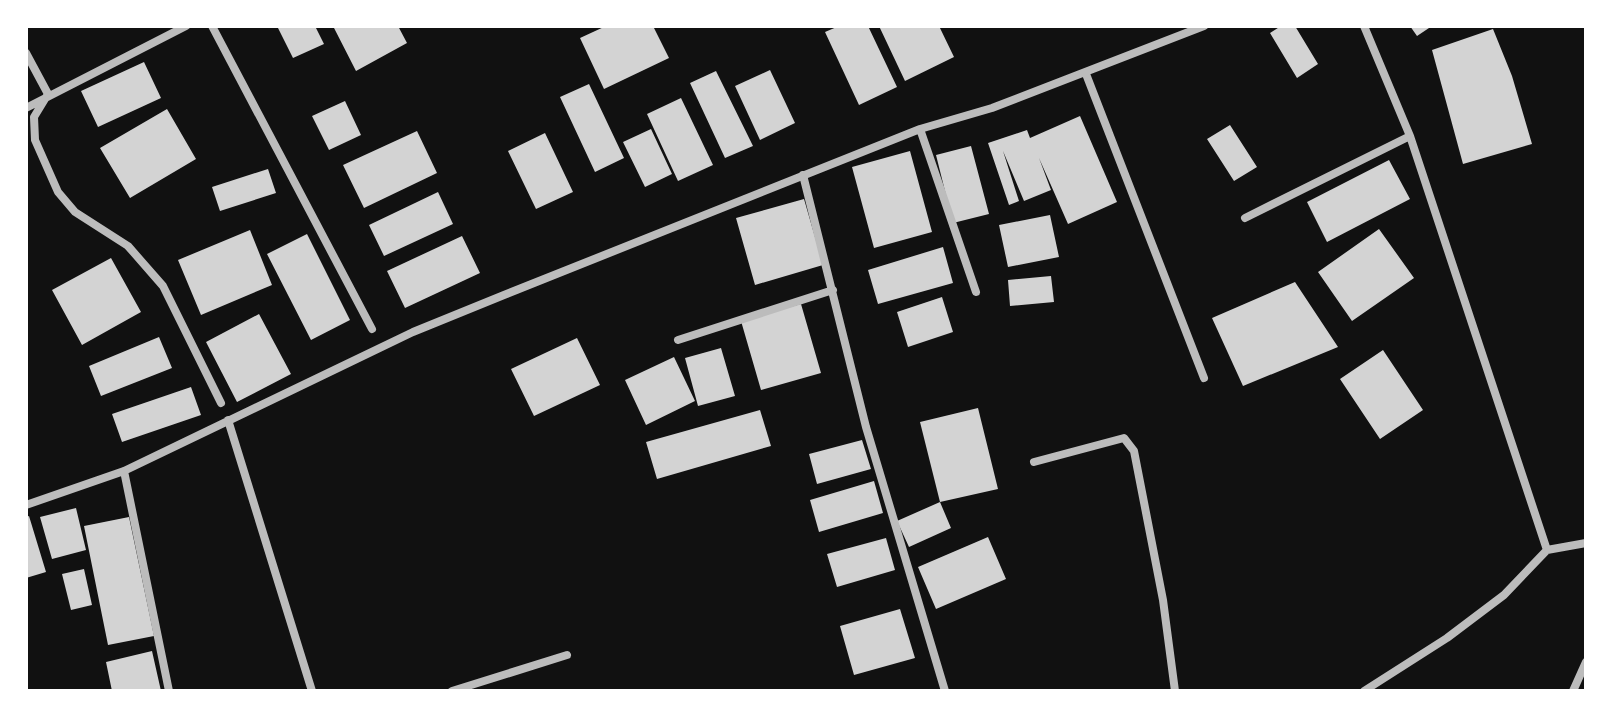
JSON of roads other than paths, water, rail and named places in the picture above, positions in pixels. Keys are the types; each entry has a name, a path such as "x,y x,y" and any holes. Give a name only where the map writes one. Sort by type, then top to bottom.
{"street":[{"path":"26,108 48,94 186,26"},
{"path":"212,26 372,329"},
{"path":"26,505 124,471 413,332 920,129 992,108 1086,74 1204,26"},
{"path":"1364,26 1410,136 1547,550"},
{"path":"26,53 48,94"},
{"path":"1086,74 1204,378"},
{"path":"48,94 34,117 35,140 58,192 75,212 128,246 163,286 221,403"},
{"path":"920,129 976,292"},
{"path":"1245,218 1410,136"},
{"path":"803,175 866,427 945,691"},
{"path":"678,340 833,290"},
{"path":"228,420 312,691"},
{"path":"1034,462 1124,438 1134,451 1163,600 1175,691"},
{"path":"124,471 169,691"},
{"path":"1364,691 1447,638 1504,595 1547,550 1586,543"},
{"path":"452,691 567,655"},
{"path":"1573,691 1586,662"}]}
